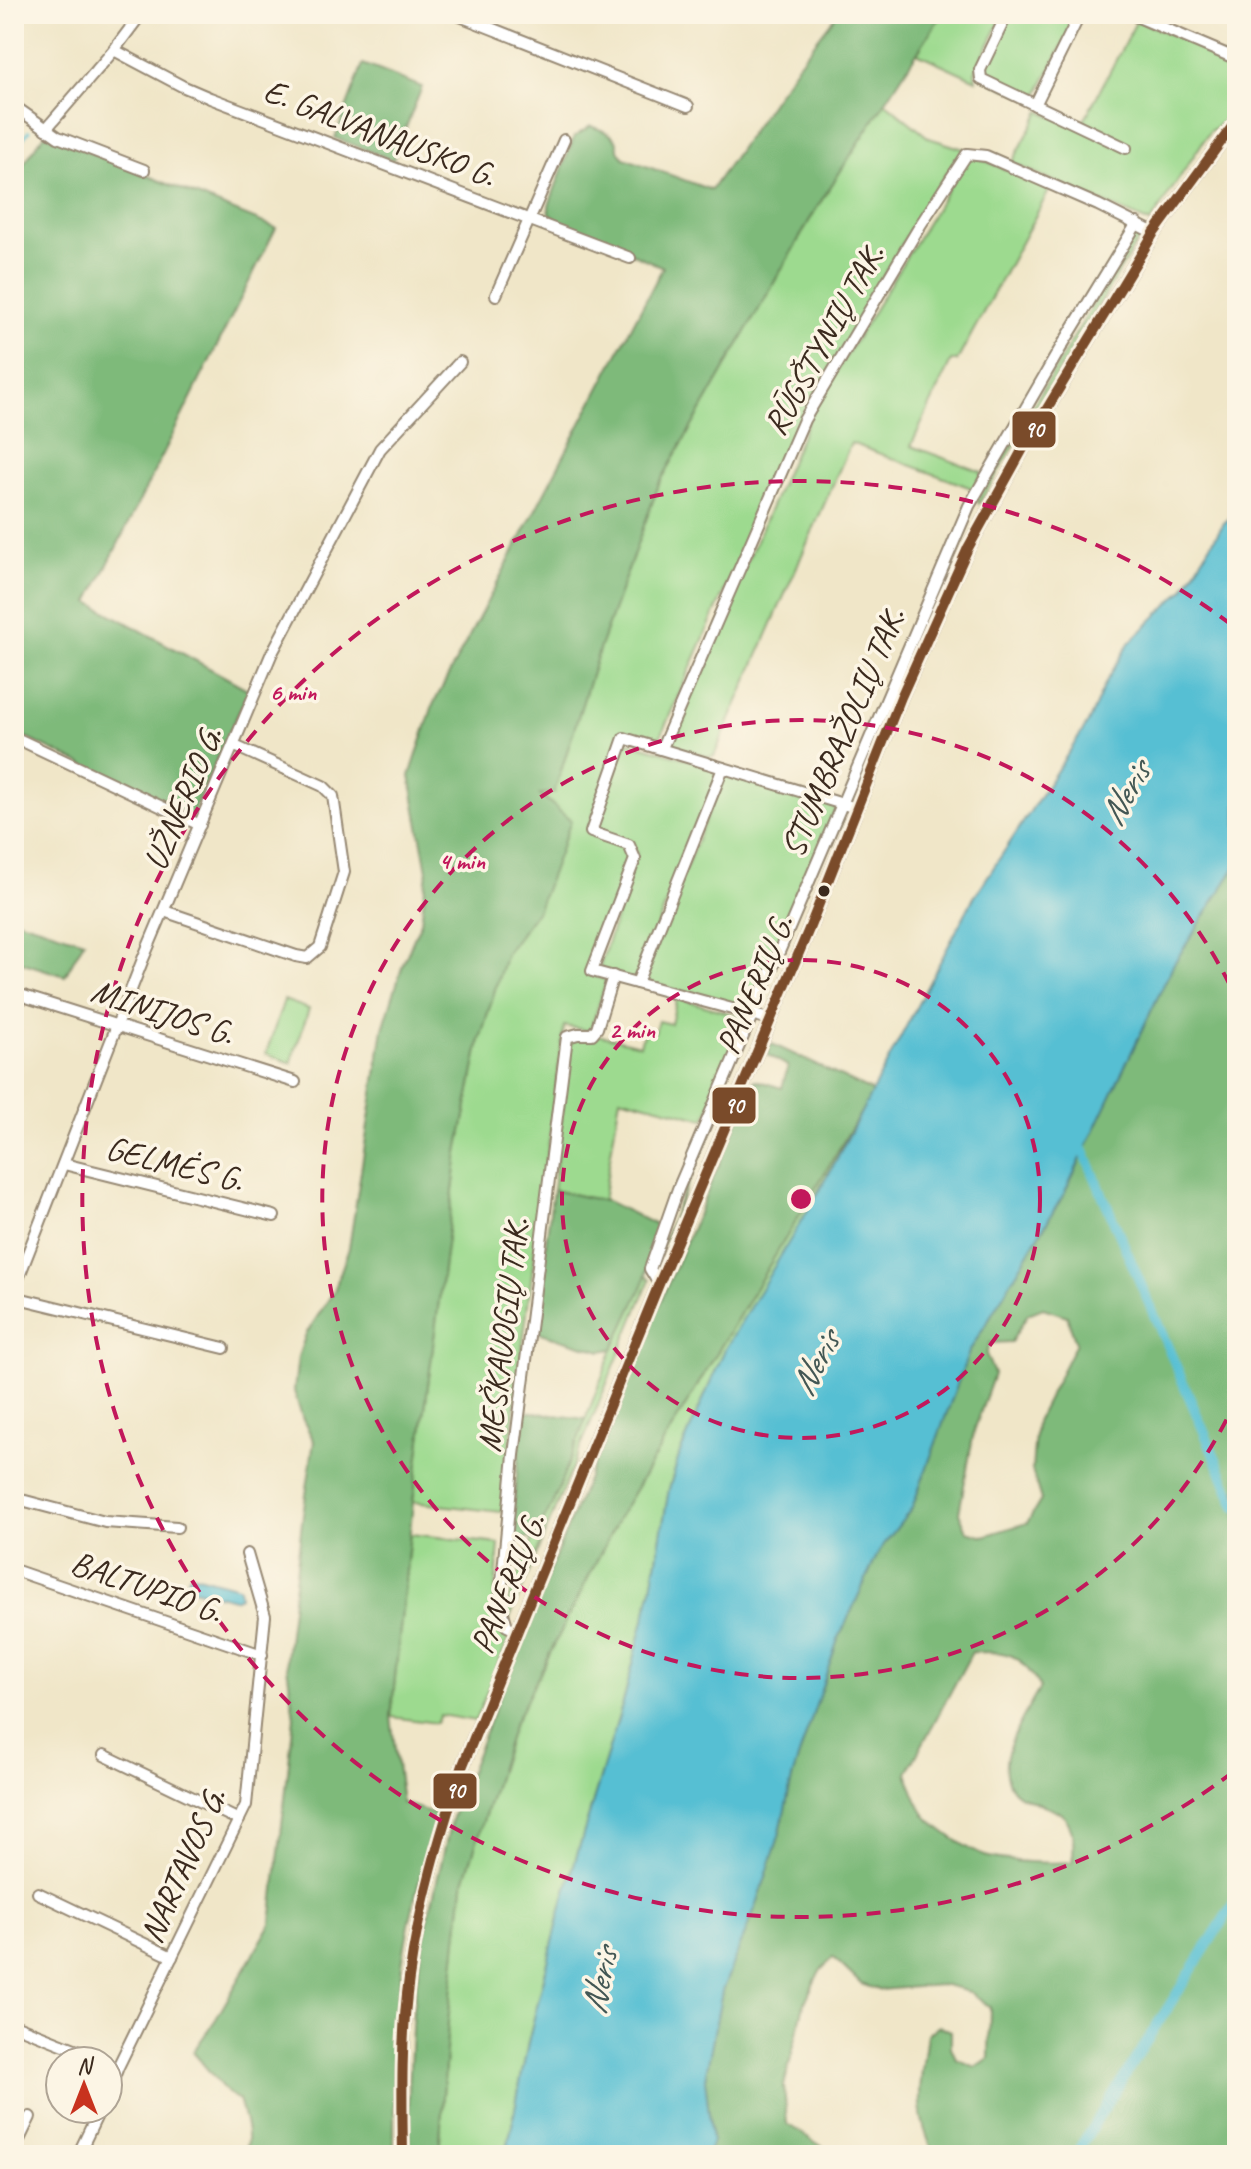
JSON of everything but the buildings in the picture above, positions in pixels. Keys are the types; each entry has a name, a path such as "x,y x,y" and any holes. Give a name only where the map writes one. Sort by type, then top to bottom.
{"main road":[{"name":"PANERIŲ G.","path":"403,2155 406,2012 417,1930 441,1833 460,1775 659,1284 809,929 901,697 985,515 1154,233 1237,120"}],"street":[{"path":"455,14 688,106"},
{"path":"1007,14 980,70 981,79 1126,148"},
{"path":"1035,105 1080,14"},
{"path":"1131,14 1237,59"},
{"path":"46,129 114,50 133,17"},
{"name":"E. GALVANAUSKO G.","path":"114,50 196,92 630,258"},
{"path":"14,106 58,137 144,170"},
{"path":"496,295 564,140"},
{"name":"RŪGŠTYNIŲ TAK.","path":"662,748 804,420 921,224 967,154 986,156 1154,233"},
{"name":"STUMBRAŽOLIŲ TAK.","path":"659,1284 650,1269 655,1250 969,506 1137,223"},
{"name":"UŽNERIO G.","path":"14,1289 117,1026 271,655 380,449 460,362"},
{"path":"14,737 200,825"},
{"path":"769,1019 592,971 635,859 629,845 591,832 624,738 856,808"},
{"path":"164,911 296,956 307,958 320,947 344,872 333,796 323,786 235,746"},
{"path":"637,983 723,768"},
{"name":"MEŠKAUOGIŲ TAK.","path":"518,1631 507,1626 500,1603 514,1455 567,1037 592,1034 597,1028 613,976"},
{"name":"MINIJOS G.","path":"14,993 295,1082"},
{"name":"GELMĖS G.","path":"64,1164 274,1216"},
{"path":"14,1297 224,1348"},
{"path":"14,1498 105,1522 177,1527"},
{"name":"NARTAVOS G.","path":"121,2045 172,1957 246,1805 265,1616 247,1554"},
{"name":"BALTUPIO G.","path":"14,1570 262,1655"},
{"path":"104,1755 239,1820"},
{"path":"38,1893 172,1957"},
{"path":"14,2025 65,2045"},
{"path":"14,2150 30,2117"},
{"path":"78,2155 92,2125"}],"green space":[{"path":"837,14 942,14 816,209 659,484 600,647 554,793 540,794 571,821 538,909 506,953 480,1039 458,1152 413,1502 391,1717 402,1803 439,1815 415,1898 402,1963 395,2047 394,2155 243,2155 247,2135 239,2100 227,2093 193,2052 216,2019 271,1924 294,1717 286,1659 314,1441 303,1420 294,1391 298,1357 306,1334 334,1291 349,1248 383,1029 403,964 421,922 427,871 410,776 433,705 663,267 558,221 549,212 549,205 574,137 591,126 613,137 624,158 711,190 798,64"},
{"path":"942,14 1004,14 975,72 976,80 917,53"},
{"path":"1012,14 1078,14 1036,98 1031,99 983,78 982,72"},
{"path":"1137,20 1237,63 1230,111 1219,126 1210,131 1150,223 1012,163 1040,111 1080,128"},
{"path":"363,64 422,87 393,160 335,138"},
{"path":"885,102 929,138 967,150 928,198 793,435 658,742 623,734 587,831 627,849 631,855 587,974 607,980 590,1031 564,1026 501,1512 413,1502 458,1152 480,1039 506,953 538,909 552,806 540,794 554,793 600,647 659,484 816,209"},
{"path":"45,134 276,228 89,602 249,690 191,816 14,732 14,177"},
{"path":"977,157 1050,189 957,361 951,361 911,446 982,472 974,489 851,443 714,756 668,744 812,412 966,159"},
{"path":"1137,231 1139,239 979,504 977,500"},
{"path":"626,741 721,769 633,980 600,966 637,852 595,830"},
{"path":"725,771 836,807 750,1012 641,980"},
{"path":"1237,865 1237,2155 935,2155 920,2109 927,2034 939,2026 951,2031 951,2047 956,2059 976,2067 989,2058 990,2007 970,1992 941,1985 879,1990 861,1984 833,1957 819,1972 804,2004 784,2086 787,2124 828,2150 829,2155 708,2155 712,2141 705,2079 722,1991 758,1901 779,1836 793,1774 837,1642 879,1551 912,1508 969,1352 1065,1192 1173,965","holes":["1043,1308 1067,1316 1076,1343 1036,1422 1032,1470 1041,1500 1027,1523 984,1536 967,1531 959,1513 974,1431 994,1374 986,1354 990,1343 1011,1342 1028,1314","972,1652 1013,1656 1026,1667 1040,1688 1012,1741 1006,1774 1011,1788 1021,1796 1059,1812 1068,1822 1073,1838 1072,1862 1028,1862 985,1856 943,1831 919,1804 907,1773"]},
{"path":"14,919 84,941 65,976 14,960"},
{"path":"677,998 747,1018 705,1119 620,1097 603,1201 553,1190 571,1042 577,1038 595,1039 598,1035 640,1045 644,1031 655,1032 658,1021 671,1024"},
{"path":"284,1000 309,1009 291,1063 266,1054"},
{"path":"770,1043 873,1092 620,1515 513,1726 463,1885 448,2022 439,2155 409,2155 413,2009 421,1949 452,1817 523,1635 755,1080 782,1088 788,1066 768,1055"},
{"path":"873,1092 797,1229 725,1349 680,1453 669,1489 652,1588 624,1699 564,1898 529,2038 506,2155 439,2155 448,2022 463,1885 513,1726 620,1515"},
{"path":"718,1101 714,1124 653,1267 713,1116"},
{"path":"553,1190 609,1202 662,1228 648,1263 644,1283 613,1349 601,1351 534,1331"},
{"path":"645,1275 650,1279 508,1623 505,1610 533,1539 552,1505"},
{"path":"524,1411 586,1419 552,1505 533,1539 510,1537"},
{"path":"410,1534 499,1544 493,1620 510,1636 475,1721 440,1715 436,1723 391,1717"}],"water":[{"name":"Neris","path":"1237,512 1237,865 1173,965 1065,1192 969,1352 912,1508 879,1551 837,1642 793,1774 779,1836 758,1901 722,1991 705,2079 712,2141 708,2155 506,2155 529,2038 564,1898 624,1699 652,1588 669,1489 680,1453 725,1349 824,1183 973,899 1088,723 1106,682 1129,643 1184,589 1224,523"},
{"path":"190,1574 239,1587 240,1596 234,1599 189,1588 186,1585"}],"waterway":[{"path":"14,149 29,131"},
{"path":"1079,1140 1236,1506"},
{"path":"1075,2155 1237,1898"}],"transit line":[{"name":"90","path":"403,2155 406,2000 418,1924 438,1843 463,1765 659,1284 809,929 901,697 968,548 1029,438 1154,233 1237,120"}]}
